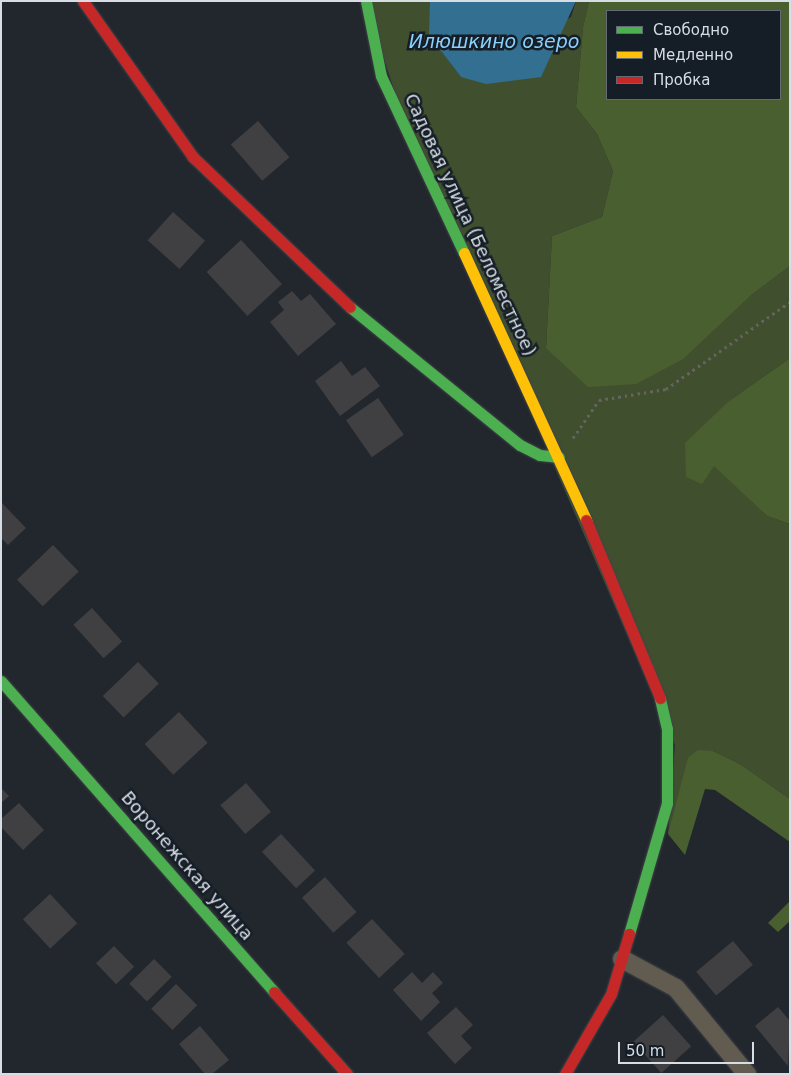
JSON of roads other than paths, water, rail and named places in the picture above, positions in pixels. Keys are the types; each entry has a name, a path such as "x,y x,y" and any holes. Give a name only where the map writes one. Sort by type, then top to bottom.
{"street":[{"path":"82,1 193,157 348,305 469,406 520,444 540,454 559,457"},
{"name":"Садовая улица (Беломестное)","path":"366,1 381,76 559,457 658,690 667,729 666,803 662,827 611,994 576,1050 566,1074"},
{"name":"Воронежская улица","path":"1,680 347,1074"},
{"path":"622,959 676,988 747,1074"}],"water":[{"name":"Илюшкино озеро","path":"430,1 576,1 541,77 486,84 461,77 429,35"}]}
